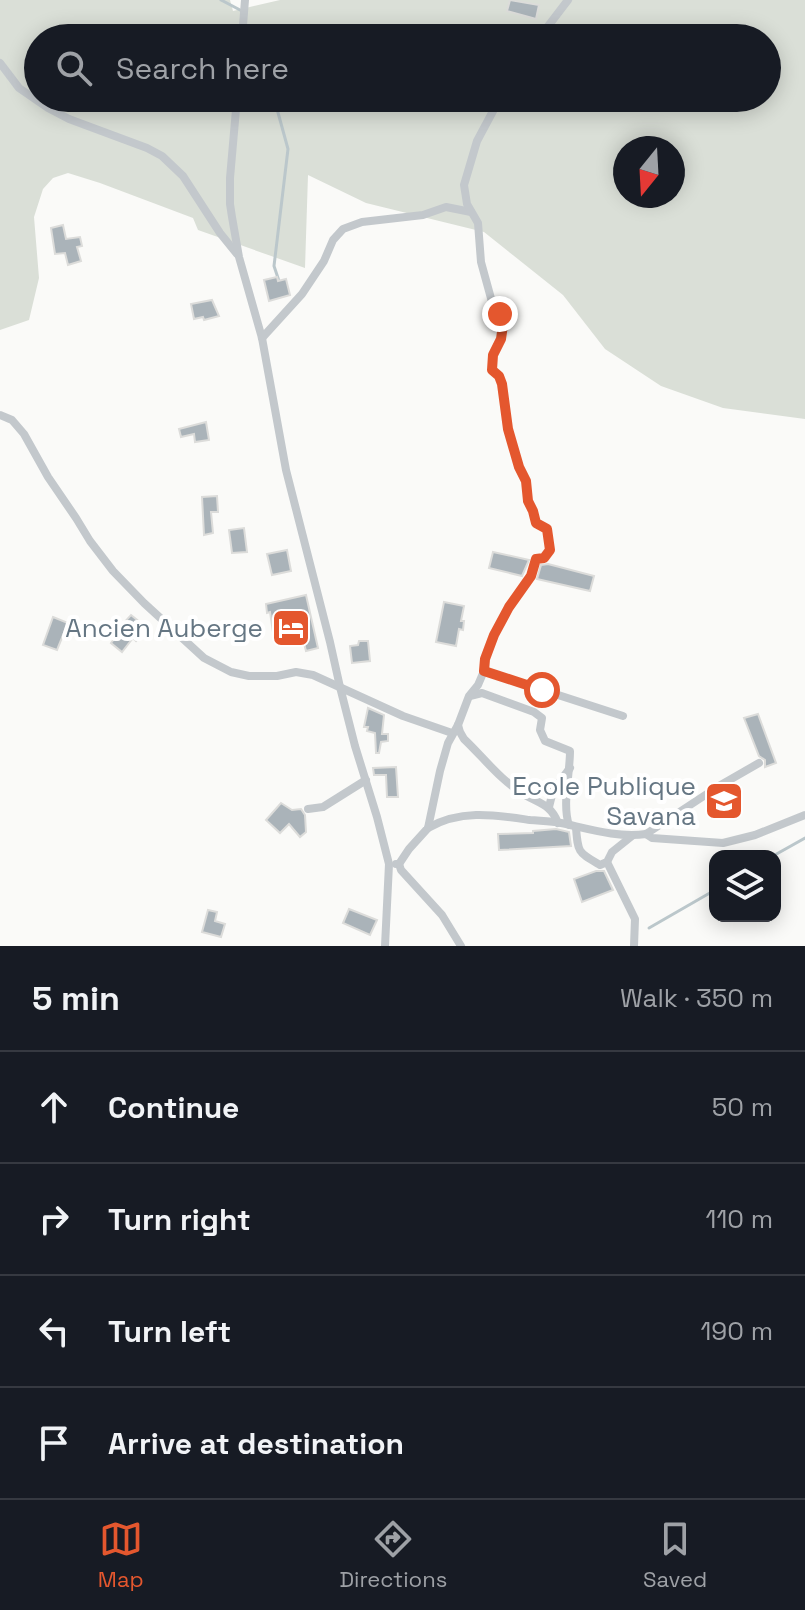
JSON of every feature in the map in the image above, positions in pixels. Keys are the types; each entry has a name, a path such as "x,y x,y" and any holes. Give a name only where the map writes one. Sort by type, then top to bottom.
{"street":[{"path":"243,24 245,0"},
{"path":"550,24 568,0"},
{"path":"0,63 24,91"},
{"path":"56,112 162,156 183,176 239,257"},
{"path":"236,112 230,204 239,257 262,338 286,470 340,687 377,817 394,864 385,946"},
{"path":"428,828 443,758 469,696 484,671 494,635 531,576 536,559 548,554 550,544 547,529 536,523 528,501 526,481 508,429 502,384 492,370 493,355 501,339 503,325 492,302 481,262 478,223 464,195 477,141 493,112"},
{"path":"262,338 292,306 343,229 362,222 418,216 446,207 472,212"},
{"path":"0,415 12,420 24,434 48,477 113,571 204,658 240,674 264,677 296,672 313,675 417,721 455,729 506,782 549,807 558,823"},
{"path":"484,671 623,716"},
{"path":"469,696 482,693 534,712 542,718 540,730 545,741 570,751 566,816 578,848 584,855 600,865 607,862 612,852 632,836"},
{"path":"394,864 436,823 478,813 632,836 646,834 759,763"},
{"path":"549,807 553,791 570,768"},
{"path":"308,809 323,807 366,780"},
{"path":"646,834 652,838 723,843 781,826 805,815"},
{"path":"607,862 635,919 634,946"},
{"path":"394,864 442,915 461,946"}],"shaded area":[{"path":"0,0 230,0 233,11 280,0 805,0 805,419 723,408 661,386 605,349 563,295 484,232 366,203 308,175 305,268 198,230 193,218 100,183 68,173 53,178 43,189 34,217 39,278 29,320 0,330"}],"building":[{"path":"510,0 539,5 536,19 507,11"},
{"path":"63,225 66,239 80,237 82,246 77,247 81,261 68,265 65,253 55,254 51,228"},
{"path":"277,277 278,281 286,279 290,295 269,301 264,280"},
{"path":"212,300 219,316 194,319 191,304"},
{"path":"206,422 209,440 195,442 194,434 181,437 179,429"},
{"path":"217,496 218,512 211,512 213,533 204,535 202,497"},
{"path":"244,528 247,552 232,553 229,530"},
{"path":"287,550 291,571 272,575 267,554"},
{"path":"493,552 529,560 522,576 489,568"},
{"path":"548,564 594,576 590,591 537,579 541,565"},
{"path":"306,595 318,648 306,651 300,628 273,632 266,604"},
{"path":"444,602 464,606 463,630 459,629 456,646 436,642"},
{"path":"131,615 147,628 136,641 133,638 122,652 111,643"},
{"path":"53,617 68,623 57,650 43,645"},
{"path":"359,641 368,641 370,661 352,663 350,646 358,645"},
{"path":"368,708 384,715 382,734 388,734 388,741 381,742 379,753 376,753 375,733 364,727"},
{"path":"758,714 776,763 765,767 765,760 759,756 744,718"},
{"path":"396,767 398,797 387,797 386,775 374,775 373,768"},
{"path":"281,803 292,810 301,809 305,815 306,832 300,837 289,824 280,833 266,820"},
{"path":"556,829 569,832 571,846 499,850 498,834"},
{"path":"604,871 613,890 582,902 574,879"},
{"path":"349,909 377,920 370,935 343,923"},
{"path":"208,910 217,912 215,921 225,924 221,937 202,932"}],"waterway":[{"path":"221,0 242,11"},
{"path":"278,112 288,149 274,266 279,281"},
{"path":"781,852 805,838"},
{"path":"649,928 709,893"}],"place":[{"name":"Ancien Auberge","path":"291,628"},
{"name":"Ecole Publique Savana","path":"724,801"}],"route":[{"path":"500,314 503,325 501,339 493,355 492,370 502,384 508,429 526,481 528,501 536,523 547,529 550,550 544,558 536,559 531,576 509,607 494,635 484,671 542,690"}]}
